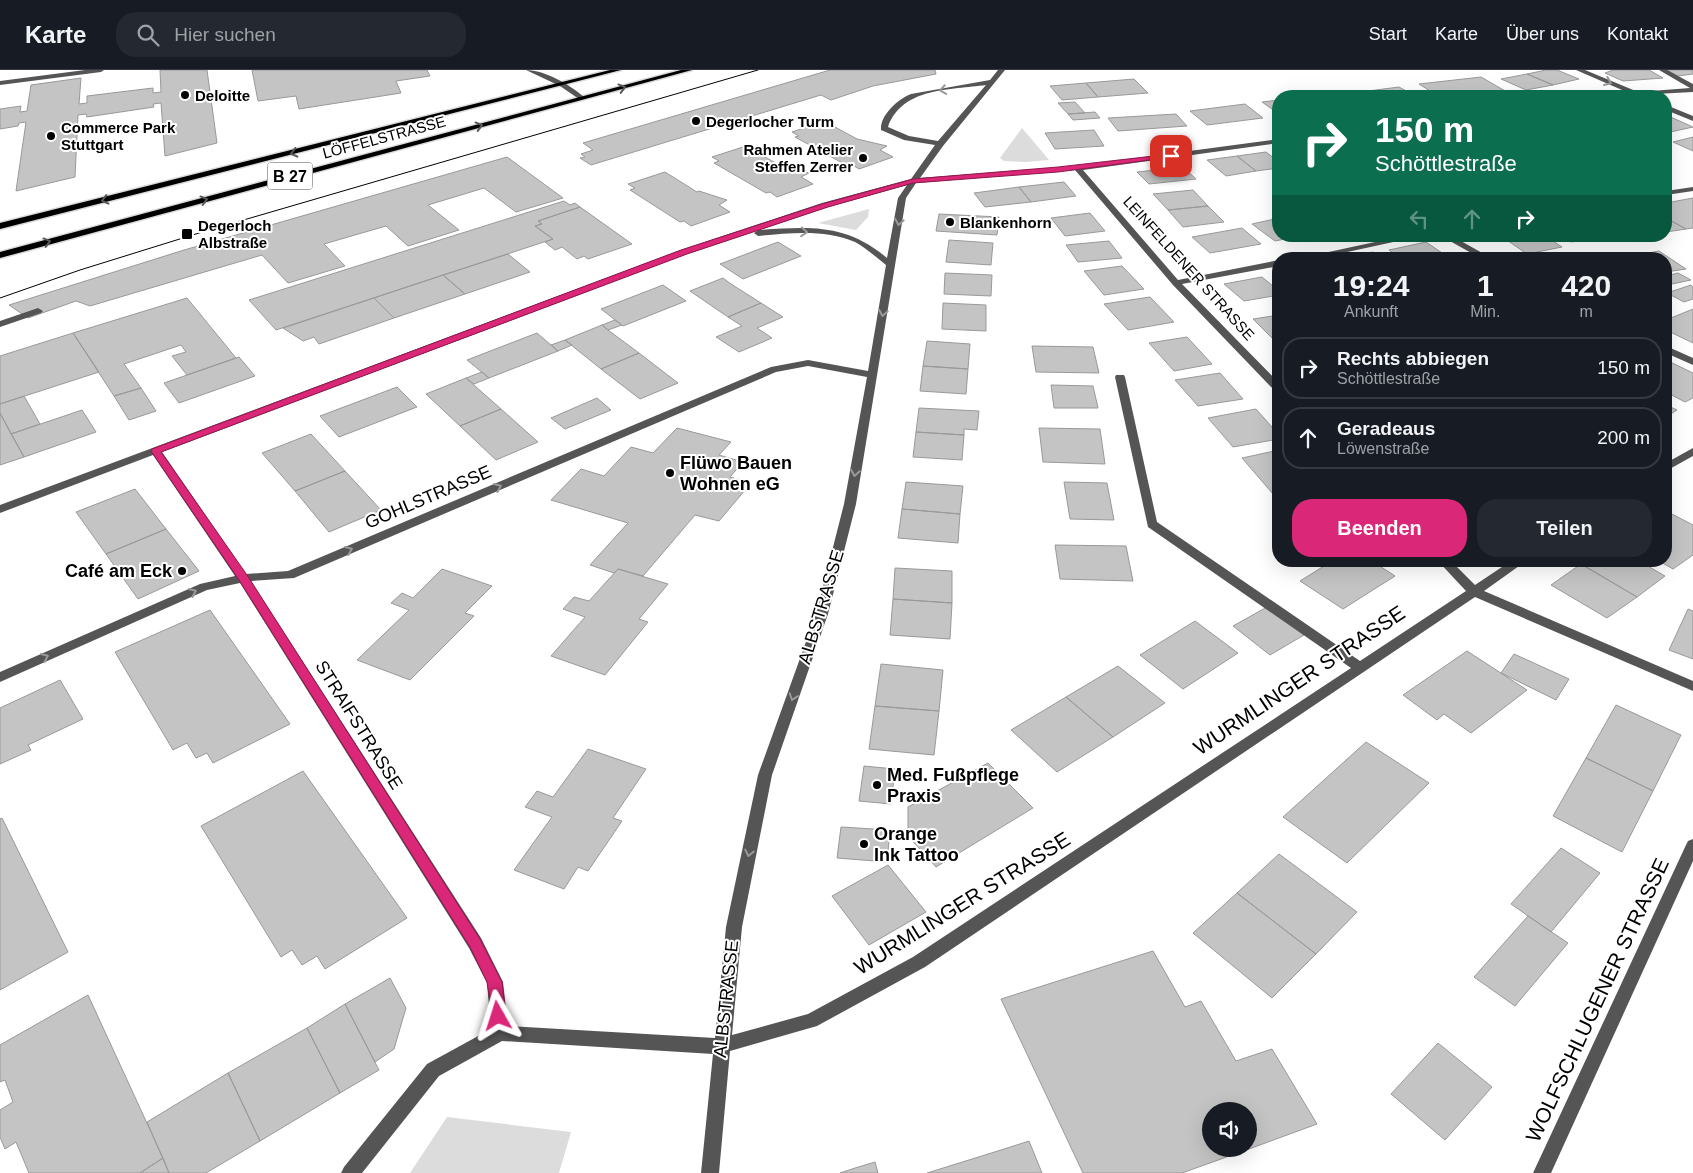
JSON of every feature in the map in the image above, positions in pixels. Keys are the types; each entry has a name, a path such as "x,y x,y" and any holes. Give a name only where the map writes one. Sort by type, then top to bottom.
{"main road":[{"name":"LÖFFELSTRASSE","path":"0,226 618,70"},
{"name":"LÖFFELSTRASSE","path":"0,255 689,70"}],"street":[{"path":"0,84 101,70"},
{"path":"529,70 562,85 581,98"},
{"name":"ALBSTRASSE","path":"710,1173 734,927 765,775 824,605 850,504 902,198 940,144 1002,70"},
{"path":"1579,70 1627,90"},
{"path":"1662,70 1693,88"},
{"path":"940,144 908,138 884,128 887,116 908,97 991,82"},
{"path":"1672,91 1693,88"},
{"path":"1672,110 1693,119"},
{"path":"0,509 684,252 825,205 913,181 1077,168 1272,143"},
{"name":"LEINFELDENER STRASSE","path":"1077,168 1176,283 1272,382"},
{"path":"1672,192 1693,189"},
{"path":"738,234 790,230 839,235 857,240 891,265"},
{"path":"1336,252 1386,242"},
{"path":"1456,242 1476,252"},
{"path":"1176,283 1272,264"},
{"path":"0,324 38,311"},
{"path":"1672,352 1693,362"},
{"name":"GOHLSTRASSE","path":"0,677 204,587 243,578 290,576 774,369 808,363 872,376"},
{"path":"1120,377 1152,524 1359,667"},
{"name":"STRAIFSTRASSE","path":"156,451 243,578 475,943 495,982 500,1033"},
{"path":"1672,464 1693,451"},
{"path":"1450,567 1473,591 1693,686"},
{"name":"WURMLINGER STRASSE","path":"500,1033 721,1046 811,1021 919,962 1511,567"},
{"name":"WOLFSCHLUGENER STRASSE","path":"1542,1173 1693,845"},
{"path":"350,1173 433,1070 500,1033"}],"shaded area":[{"path":"1022,128 1049,160 1026,162 1004,161 1000,158"},
{"path":"869,209 868,217 856,230 818,223"},
{"path":"447,1117 571,1132 559,1173 410,1173"}],"building":[{"name":"Commerce Park Stuttgart","path":"160,70 207,70 217,143 165,156 161,103 153,104 154,107 87,117 86,114 78,115 75,177 16,191 26,122 19,123 18,126 0,129 0,109 21,106 20,112 27,111 31,85 81,78 79,104 87,103 87,96 153,88 153,93 161,92"},
{"path":"252,70 427,70 430,76 396,81 401,93 299,109 296,96 258,101"},
{"name":"Degerlocher Turm","path":"830,70 935,70 936,74 873,86 831,100 821,95 591,165 580,158 585,157 581,154 593,150 583,143"},
{"path":"1557,70 1579,79 1553,85 1527,74"},
{"path":"1613,70 1649,70 1663,78 1623,81 1605,73"},
{"path":"1667,70 1693,70 1693,74 1678,76"},
{"path":"1527,74 1553,85 1526,90 1501,79"},
{"path":"1481,77 1504,90 1428,90 1419,84"},
{"path":"1134,79 1148,93 1098,97 1086,83"},
{"path":"1086,83 1098,97 1062,100 1050,86"},
{"path":"1399,87 1404,90 1376,90"},
{"path":"1272,101 1272,109 1262,102"},
{"path":"1075,102 1085,113 1068,114 1058,103"},
{"path":"1245,104 1263,118 1207,125 1190,111"},
{"path":"1095,112 1100,118 1073,120 1068,114"},
{"path":"1176,114 1187,126 1118,131 1108,118"},
{"path":"1672,118 1693,127 1672,132"},
{"path":"824,121 857,139 887,146 880,150 893,157 859,169 851,164 848,166 795,137 799,136 792,132"},
{"path":"1094,130 1104,146 1055,149 1045,133"},
{"path":"1693,137 1693,151 1673,142"},
{"path":"746,146 779,165 809,173 801,177 813,184 777,197 770,192 766,193 714,163 719,161 712,157"},
{"path":"1266,152 1272,157 1272,169 1256,171 1237,156"},
{"path":"1237,156 1256,171 1226,176 1207,160"},
{"path":"507,157 563,198 516,212 484,188 428,205 459,230 408,246 386,226 324,244 345,266 288,283 262,255 90,306 76,301 28,318 9,305 184,250"},
{"path":"1183,167 1196,179 1149,184 1137,172"},
{"path":"665,172 697,192 727,200 719,205 730,212 691,226 684,221 680,222 630,190 635,188 628,184"},
{"path":"1064,182 1076,196 1031,202 1019,187"},
{"path":"1019,187 1031,202 985,207 974,193"},
{"path":"1193,190 1208,206 1168,210 1153,194"},
{"path":"1693,198 1693,228 1686,229 1672,221 1672,202"},
{"path":"564,201 570,205 575,203 580,207 538,221 542,224 535,226 553,239 276,330 249,300"},
{"path":"1208,206 1224,222 1183,227 1168,210"},
{"path":"580,207 632,244 588,259 584,256 577,259 562,247 555,250 545,242 553,239 535,226 542,224 538,221"},
{"path":"1090,213 1105,231 1065,236 1051,218"},
{"path":"939,214 999,217 997,235 936,231"},
{"path":"1272,220 1272,239 1252,224"},
{"path":"1672,221 1686,229 1672,231"},
{"path":"1242,228 1261,244 1210,253 1192,237"},
{"path":"949,240 993,243 991,265 946,262"},
{"path":"1109,241 1122,258 1078,262 1066,245"},
{"path":"778,242 801,256 743,279 720,264"},
{"path":"1426,242 1441,252 1392,252 1389,250"},
{"path":"1510,242 1554,242 1562,247 1537,252 1524,252"},
{"path":"508,254 530,272 465,294 443,275"},
{"path":"1672,260 1686,269 1672,271"},
{"path":"1122,266 1144,289 1104,295 1084,271"},
{"path":"945,273 992,275 991,296 944,294"},
{"path":"1678,273 1691,280 1672,284 1672,274"},
{"path":"443,275 465,294 394,318 374,298"},
{"path":"1262,277 1272,285 1272,296 1244,301 1224,284"},
{"path":"723,278 761,303 728,317 690,291"},
{"path":"663,285 686,301 623,326 601,309"},
{"path":"1691,285 1693,287 1693,299 1684,302 1672,296 1672,291"},
{"path":"1150,297 1174,322 1128,330 1104,304"},
{"path":"187,298 236,358 187,375 172,356 186,352 181,345 124,364 141,388 114,396 73,333"},
{"path":"374,298 394,318 319,344 314,337 303,341 283,328"},
{"path":"761,303 783,317 757,328 772,338 739,352 716,337 742,326 728,317"},
{"path":"943,303 986,305 986,331 942,329"},
{"path":"1693,309 1693,343 1672,333 1672,318"},
{"path":"1272,316 1272,338 1253,319"},
{"path":"615,320 622,325 608,330 602,325"},
{"path":"602,325 639,353 601,369 565,340"},
{"path":"73,333 99,372 0,404 0,356"},
{"path":"537,333 558,351 489,378 467,360"},
{"path":"1187,337 1212,364 1174,371 1149,343"},
{"path":"565,340 572,345 558,351 551,345"},
{"path":"927,341 970,344 968,369 923,366"},
{"path":"1032,346 1093,347 1099,373 1036,372"},
{"path":"639,353 678,383 640,399 601,369"},
{"path":"239,357 255,376 179,403 164,383"},
{"path":"1672,363 1693,373 1693,398 1685,402 1672,395"},
{"path":"923,366 968,369 966,394 920,391"},
{"path":"482,372 489,378 474,384 466,378"},
{"path":"1220,373 1243,399 1198,406 1175,380"},
{"path":"466,378 501,409 460,426 426,394"},
{"path":"1051,385 1093,386 1098,408 1054,408"},
{"path":"397,387 417,407 339,437 320,416"},
{"path":"141,388 156,411 129,420 114,396"},
{"path":"24,396 40,424 11,434 0,413 0,404"},
{"path":"597,398 611,410 565,429 551,418"},
{"path":"919,408 979,411 977,430 964,429 964,435 916,432"},
{"path":"501,409 538,442 496,460 460,426"},
{"path":"1256,409 1272,427 1272,440 1233,447 1208,418"},
{"path":"82,410 96,432 24,457 11,434"},
{"path":"0,413 24,457 0,465"},
{"path":"677,428 731,442 719,455 743,462 730,477 751,483 719,521 695,515 643,576 618,569 614,573 590,565 628,523 551,500 581,469 604,476 631,447 653,453"},
{"path":"1039,428 1100,429 1105,464 1043,462"},
{"path":"916,432 964,435 962,460 913,457"},
{"path":"311,434 345,471 295,491 262,453"},
{"path":"1272,452 1272,493 1242,458"},
{"path":"345,471 381,510 329,532 295,491"},
{"path":"906,482 963,486 960,514 902,509"},
{"path":"1064,482 1107,483 1114,520 1070,519"},
{"path":"135,489 166,529 106,554 76,512"},
{"path":"902,509 960,514 958,543 898,538"},
{"path":"1672,514 1693,525 1693,555 1673,569 1670,567 1672,567"},
{"path":"166,529 199,571 138,599 106,554"},
{"path":"1055,545 1126,546 1133,581 1060,579"},
{"path":"1322,567 1381,567 1395,576 1343,609 1300,581"},
{"path":"1577,567 1586,567 1637,597 1607,618 1551,585"},
{"path":"1586,567 1649,567 1665,576 1637,597"},
{"path":"895,568 952,571 952,603 893,599"},
{"path":"442,569 492,586 465,613 474,616 410,680 357,660 409,610 391,603 402,593 413,598"},
{"path":"618,569 668,584 639,619 648,622 605,675 551,656 585,617 563,609 574,597 589,601"},
{"path":"893,599 952,603 950,639 890,635"},
{"path":"1267,607 1304,635 1270,655 1233,626"},
{"path":"1688,609 1693,611 1693,659 1669,650"},
{"path":"210,610 290,724 213,763 207,753 196,758 187,743 173,750 115,652"},
{"path":"1195,621 1238,653 1183,689 1140,655"},
{"path":"1467,651 1527,690 1471,733 1444,714 1437,720 1403,695"},
{"path":"1514,654 1569,679 1556,700 1501,673"},
{"path":"881,664 943,670 939,711 875,706"},
{"path":"1118,666 1165,703 1113,737 1066,697"},
{"path":"60,680 83,719 28,745 31,750 0,764 0,708"},
{"path":"1066,697 1113,737 1057,772 1011,730"},
{"path":"1616,705 1681,735 1653,791 1586,758"},
{"path":"875,706 939,711 934,755 869,749"},
{"path":"1366,742 1429,783 1347,863 1283,817"},
{"path":"588,749 646,769 613,818 622,821 588,871 578,867 564,889 514,870 552,817 525,807 537,791 553,797"},
{"path":"1586,758 1653,791 1622,852 1553,816"},
{"path":"988,763 1033,808 936,867 908,836 908,807"},
{"name":"Med. Fußpflege Praxis","path":"864,766 895,769 891,804 859,801"},
{"path":"303,771 407,918 325,969 317,956 302,965 292,950 281,957 201,826"},
{"path":"2,818 68,952 0,990 0,819"},
{"name":"Orange Ink Tattoo","path":"841,827 890,830 887,862 837,858"},
{"path":"1561,848 1600,873 1551,932 1511,904"},
{"path":"1279,854 1357,912 1316,954 1237,893"},
{"path":"888,865 926,912 869,945 832,896"},
{"path":"1237,893 1316,954 1272,998 1193,933"},
{"path":"1528,916 1568,943 1515,1006 1474,977"},
{"path":"1153,951 1185,1007 1201,1001 1236,1061 1272,1049 1317,1124 1257,1146 1257,1102 1202,1102 1202,1157 1227,1157 1182,1173 1083,1173 1001,999"},
{"path":"390,978 406,1008 394,1049 375,1062 345,1004"},
{"path":"88,995 163,1158 140,1173 29,1173 16,1142 5,1149 0,1137 0,1110 13,1102 5,1080 0,1082 0,1045"},
{"path":"345,1004 379,1070 340,1093 307,1028"},
{"path":"307,1028 340,1093 260,1141 228,1073"},
{"path":"1438,1043 1492,1087 1445,1140 1391,1094"},
{"path":"228,1073 260,1141 206,1173 169,1173 147,1122"},
{"path":"1029,1141 1042,1173 927,1173 1001,1150"},
{"path":"163,1158 169,1173 140,1173"},
{"path":"875,1162 878,1173 840,1173 855,1168"}],"tram line":[{"path":"0,298 80,270 199,233 758,70"}],"place":[{"name":"Deloitte","path":"185,95"},
{"name":"Degerlocher Turm","path":"696,121"},
{"name":"Commerce Park Stuttgart","path":"51,136"},
{"name":"Rahmen Atelier Steffen Zerrer","path":"863,158"},
{"name":"Blankenhorn","path":"950,222"},
{"name":"Degerloch Albstraße","path":"187,234"},
{"name":"Flüwo Bauen Wohnen eG","path":"670,473"},
{"name":"Café am Eck","path":"182,571"},
{"name":"Med. Fußpflege Praxis","path":"877,785"},
{"name":"Orange Ink Tattoo","path":"864,844"}],"route":[{"path":"498,1016 495,982 475,943 243,578 156,451 684,252 825,205 913,181 1058,170 1171,156"}]}
